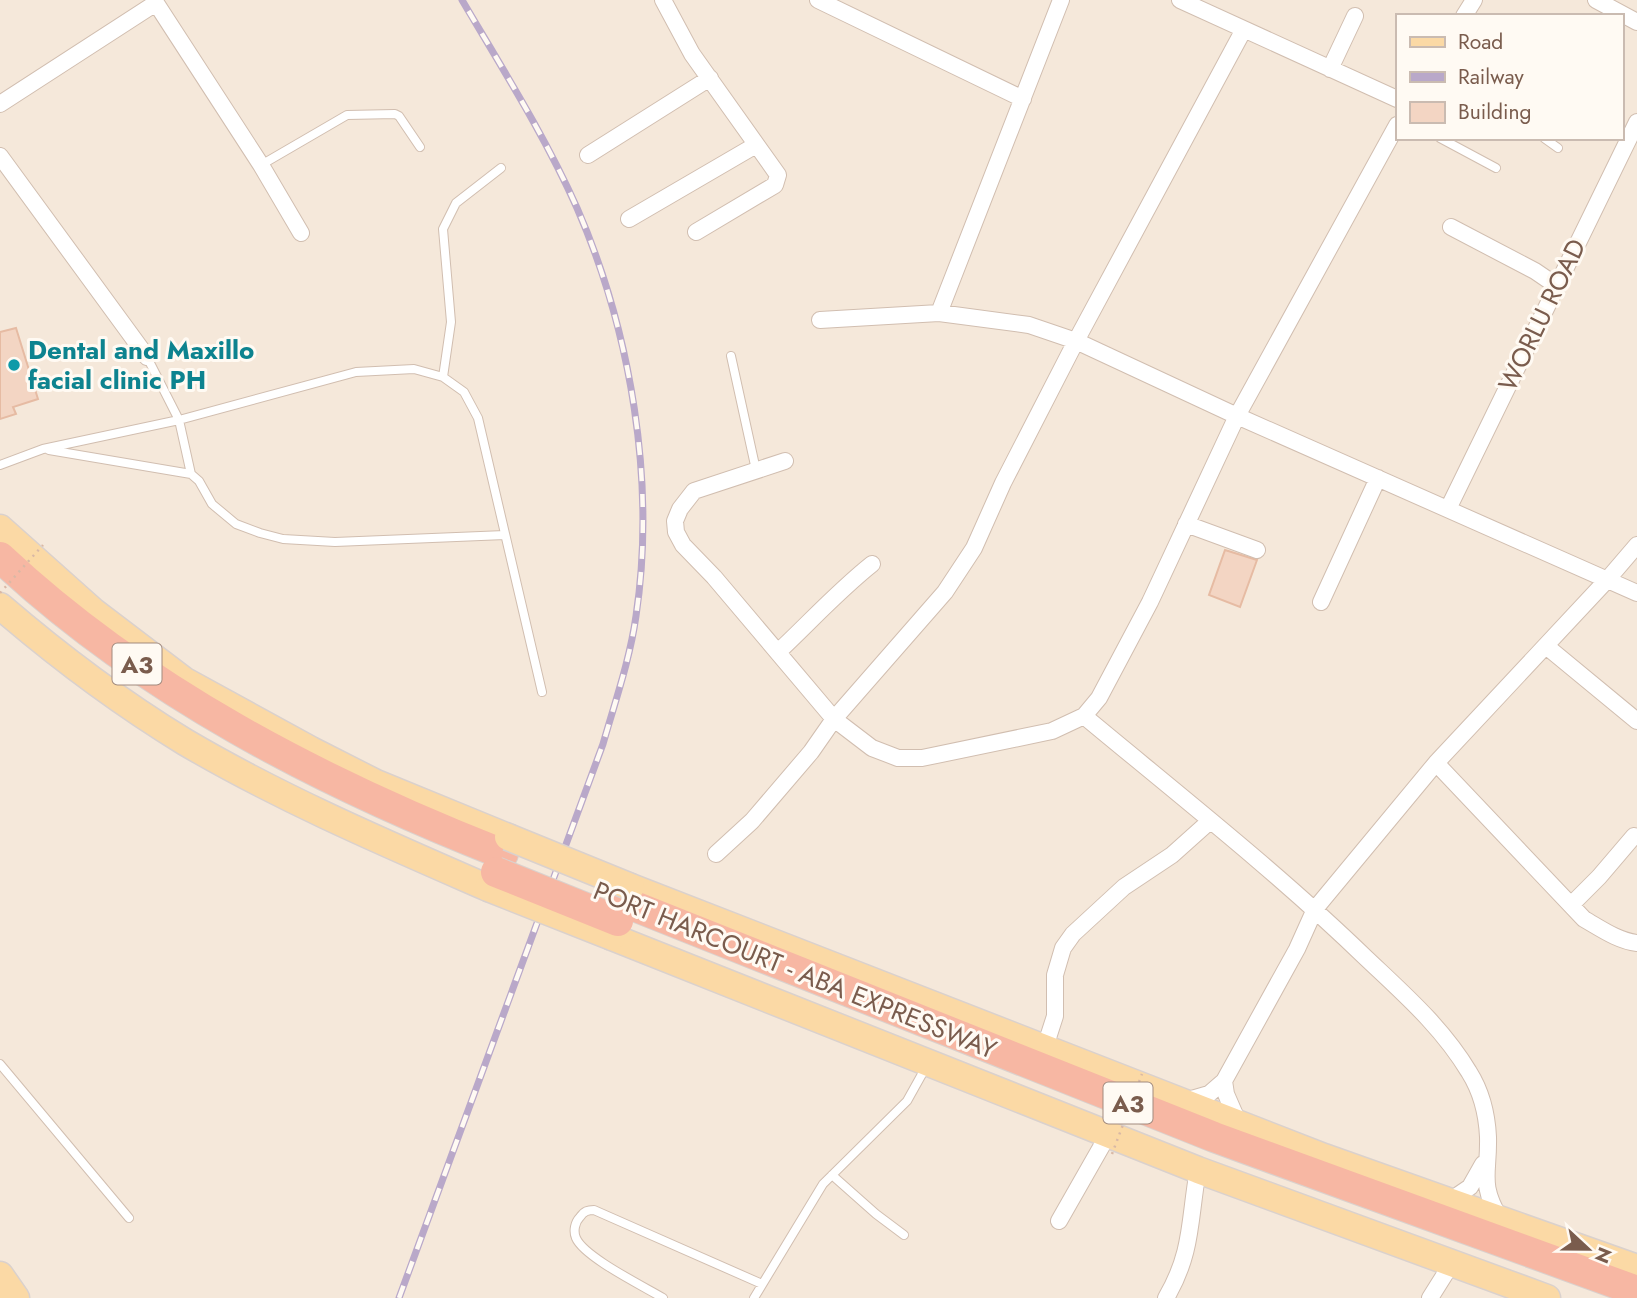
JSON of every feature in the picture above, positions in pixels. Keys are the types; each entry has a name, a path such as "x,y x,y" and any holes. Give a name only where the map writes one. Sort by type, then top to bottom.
{"highway":[{"name":"PORT HARCOURT - ABA EXPRESSWAY","path":"0,557 51,602 96,635 234,728 336,782 436,827 499,863"},
{"name":"PORT HARCOURT - ABA EXPRESSWAY","path":"0,584 67,638 165,707 276,772 348,807 499,863 1278,1179 1607,1298"},
{"name":"PORT HARCOURT - ABA EXPRESSWAY","path":"621,912 1214,1137 1637,1291"}],"main road":[{"path":"0,528 84,603 185,681 376,783 499,863"},
{"path":"0,606 40,640 183,741 240,773 369,837 499,863"},
{"path":"621,912 1045,1047 1239,1124 1500,1221 1637,1268"},
{"path":"621,912 928,1065 1110,1145 1198,1170 1547,1298"},
{"path":"0,1275 16,1298"}],"street":[{"path":"663,0 692,54 778,175 775,185 696,232"},
{"path":"818,0 1023,99"},
{"path":"939,313 1060,0"},
{"path":"1180,0 1396,99"},
{"path":"1596,0 1622,14"},
{"path":"0,104 155,1 261,165 301,233"},
{"path":"1329,69 1355,16"},
{"path":"716,854 752,821 811,752 834,719 945,592 974,548 1003,483 1076,341 1243,30"},
{"path":"588,155 710,78"},
{"name":"WORLU ROAD","path":"1448,509 1637,121"},
{"path":"785,461 694,491 680,509 675,521 676,532 683,545 714,577 834,719 872,748 898,758 922,758 1052,731 1084,716 1100,698 1150,602 1237,416 1396,127"},
{"path":"629,219 756,145"},
{"path":"0,156 147,357"},
{"path":"1451,227 1535,271 1557,286"},
{"path":"820,320 939,313 1029,325 1076,341 1237,416 1637,593"},
{"path":"1321,602 1378,478"},
{"path":"1186,524 1257,550"},
{"path":"1181,1101 1209,1094 1224,1081 1297,949 1315,909 1436,763 1637,545"},
{"path":"778,652 827,607 847,584 872,564"},
{"path":"1546,646 1637,721"},
{"path":"1084,716 1315,909 1428,1016 1471,1074 1484,1107 1488,1141 1485,1180 1500,1221"},
{"path":"1436,763 1584,919 1629,942 1637,943"},
{"path":"1045,1047 1055,1016 1055,975 1063,948 1073,934 1125,887 1172,855 1210,821"},
{"path":"1571,905 1634,836"},
{"path":"1224,1081 1226,1094 1239,1124"},
{"path":"1059,1221 1110,1145"},
{"path":"1448,1202 1470,1187 1487,1155"},
{"path":"1166,1298 1182,1268 1188,1245 1198,1170"},
{"path":"1430,1298 1452,1263"}],"lane":[{"path":"261,165 351,115 396,114 419,147"},
{"path":"1444,140 1496,168"},
{"path":"1547,140 1558,148"},
{"path":"443,377 451,322 443,229 456,203 501,168"},
{"path":"731,356 756,470"},
{"path":"147,357 179,420 191,474"},
{"path":"0,465 43,449 179,420 356,372 414,369 443,377 464,392 478,418 542,692"},
{"path":"43,449 191,474 199,481 212,504 236,524 283,539 335,542 505,535"},
{"path":"0,1063 129,1219"},
{"path":"754,1298 822,1184 907,1101 928,1065"},
{"path":"832,1175 876,1214 904,1234"},
{"path":"663,1298 589,1254 576,1239 574,1231 582,1214 594,1210 762,1284"}],"path":[{"path":"0,593 43,545"},
{"path":"1110,1145 1142,1074"}],"shaded area":[{"path":"0,0 1637,0 1637,1298 0,1298"}],"building":[{"name":"Dental and Maxillo facial clinic PH","path":"16,328 38,399 13,407 16,414 0,419 0,332"},
{"path":"1225,550 1257,560 1240,607 1209,595"}],"railway":[{"path":"399,1298 603,744 630,648 641,565 643,513 640,461 625,356 612,305 596,256 565,181 462,0"}],"place":[{"name":"Dental and Maxillo facial clinic PH","path":"14,365"}]}
